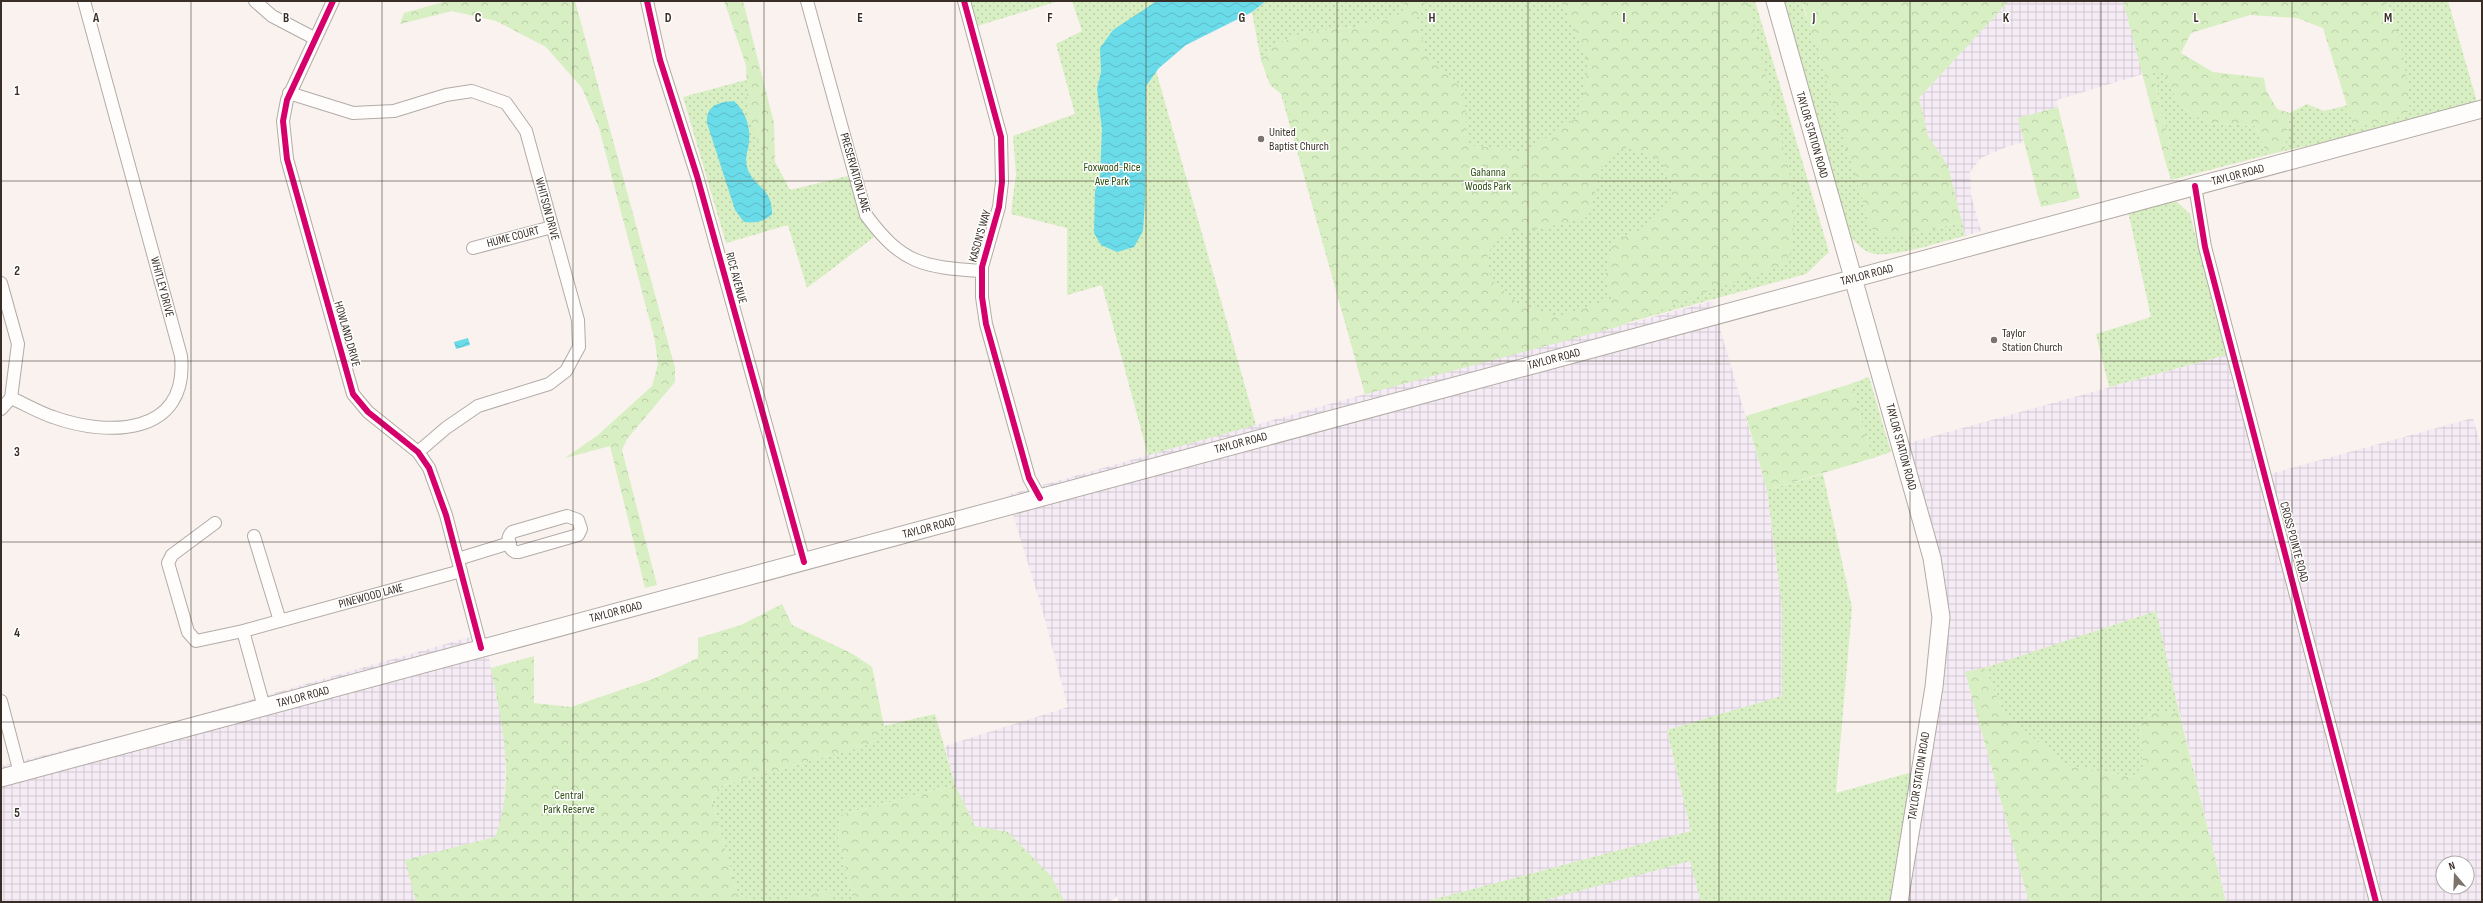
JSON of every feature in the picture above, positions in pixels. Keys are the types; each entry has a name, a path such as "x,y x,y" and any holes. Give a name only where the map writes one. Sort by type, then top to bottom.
{"main road":[{"name":"TAYLOR STATION ROAD","path":"1775,1 1932,558 1941,617 1934,687 1899,902"},
{"name":"TAYLOR ROAD","path":"1,778 2482,109"}],"street":[{"name":"WHITLEY DRIVE","path":"11,398 52,417 76,423 107,427 140,426 163,415 178,395 183,376 181,356 84,1"},
{"path":"255,1 272,16 314,38"},
{"name":"HOWLAND DRIVE","path":"333,1 289,93 283,121 287,159 353,394 368,412 418,452 429,468 446,515 481,648"},
{"name":"RICE AVENUE","path":"647,1 660,60 697,176 804,562"},
{"name":"PRESERVATION LANE","path":"807,1 866,215 883,238 917,262 938,268 981,271"},
{"name":"KASON'S WAY","path":"964,1 1001,137 1002,182 999,207 981,271 986,324 1029,478 1040,498"},
{"name":"WHITSON DRIVE","path":"289,93 353,113 394,111 446,95 472,91 506,103 526,131 578,320 579,347 566,371 549,384 478,406 446,428 418,452"},
{"name":"CROSS POINTE ROAD","path":"2195,186 2207,252 2376,902"},
{"name":"HUME COURT","path":"473,248 552,227"},
{"path":"1,283 18,344 11,398 1,409"},
{"path":"567,516 578,520 581,528 578,535 519,552 512,550 510,544 509,535 512,532 567,516"},
{"name":"PINEWOOD LANE","path":"215,523 172,554 168,563 191,638 203,641 461,571"},
{"path":"254,536 280,621"},
{"path":"458,559 510,544"},
{"path":"243,631 264,708"},
{"path":"1,701 20,773"}],"shaded area":[{"path":"2009,1 2123,1 2143,74 2057,100 2058,107 2018,118 2024,142 2009,146 1981,158 1970,172 1971,195 1981,231 1965,236 1948,166 1928,136 1919,98"},
{"path":"1712,301 1767,490 1782,605 1782,696 1667,730 1691,831 1424,902 1119,902 1117,896 1109,902 1065,902 1051,876 1008,832 975,826 955,785 945,746 1068,707 1042,609 1007,495 1365,394"},
{"path":"2226,355 2259,477 2473,418 2482,451 2482,902 2226,902 2155,611 1984,668 1965,672 2029,902 1905,902 1944,663 1905,444"},
{"path":"484,633 506,742 504,813 495,837 406,860 416,902 1,902 1,766 152,728"},
{"path":"1690,860 1701,902 1538,902"}],"green space":[{"path":"447,1 575,1 675,368 675,382 627,439 622,450 657,585 645,588 610,446 565,458 598,435 652,386 658,364 655,341 599,128 582,88 546,47 496,21 452,11 400,24 404,13"},
{"path":"724,1 743,1 774,123 775,162 767,162 748,117 746,65"},
{"path":"970,1 1059,1 977,26"},
{"name":"Foxwood-Rice Ave Park","path":"1072,1 1157,1 1140,14 1256,425 1148,455 1102,285 1067,295 1067,228 1011,214 1016,174 1013,136 1075,114 1056,44 1082,31"},
{"path":"1266,1 1403,1 1405,9 1398,15 1355,27 1306,32 1271,46 1261,60 1252,12"},
{"name":"Gahanna Woods Park","path":"1403,1 1426,1 1417,16 1425,52 1464,89 1468,145 1525,152 1578,117 1589,65 1566,10 1560,1 1748,1 1796,200 1789,264 1722,286 1617,327 1365,394 1285,97 1270,85 1261,60 1271,46 1306,32 1355,27 1398,15 1405,9","holes":["1627,147 1656,157 1672,179 1670,204 1650,225 1613,242 1605,276 1612,299 1559,317 1519,304 1491,280 1487,254 1502,235 1548,227 1588,217 1604,161"]},
{"name":"Gahanna Woods Park","path":"1413,1 1755,1 1829,252 1806,274 1365,394 1271,58 1417,16"},
{"path":"1782,1 1802,1 1805,14 1908,235 1962,222 1965,236 1907,251 1884,254 1875,254 1864,250 1851,237"},
{"path":"1802,1 2009,1 1919,98 1928,136 1948,166 1962,222 1908,235 1881,235 1871,228"},
{"path":"2123,1 2385,1 2396,26 2400,40 2410,110 2403,116 2354,128 2323,28 2297,18 2250,15 2191,33 2181,53 2213,72 2264,78 2266,90 2277,109 2290,113 2284,151 2267,155 2255,126 2207,123 2179,105 2165,72 2156,70 2153,74 2173,158 2165,160"},
{"path":"2385,1 2448,1 2477,102 2356,135 2284,151 2290,113 2307,104 2324,111 2348,105 2354,128 2403,57 2391,11"},
{"path":"2156,70 2165,72 2179,105 2207,123 2255,126 2267,155 2171,180 2165,160 2173,158 2153,74"},
{"path":"753,78 775,162 790,190 848,176 859,212 874,237 807,288 788,225 726,243 683,97"},
{"path":"2058,107 2080,198 2041,207 2018,118"},
{"path":"2168,201 2177,202 2190,214 2226,355 2109,387 2096,334 2151,317 2128,211"},
{"path":"1869,377 1891,452 1873,458 1850,384"},
{"path":"1850,384 1873,458 1767,490 1746,416"},
{"path":"1823,474 1852,608 1836,793 1909,773 1913,776 1892,902 1701,902 1690,861 1538,902 1424,902 1691,831 1667,730 1782,696 1782,605 1767,490"},
{"name":"Central Park Reserve","path":"782,604 792,625 853,654 872,667 884,726 870,744 720,786 712,799 737,893 753,902 416,902 405,860 495,837 505,796 506,774 503,731 491,668 534,656 534,703 571,707 653,679 698,658 698,638 741,625"},
{"path":"2156,611 2179,712 2153,712 2140,725 2143,766 2132,777 2066,765 2005,715 1984,668"},
{"path":"1984,668 2005,715 2066,765 2132,777 2143,766 2140,725 2153,712 2179,712 2226,902 2029,902 1965,672"},
{"path":"935,714 955,785 840,815 838,838 854,902 835,902 828,890 775,902 753,902 737,893 712,799 720,786 870,744 884,726"},
{"path":"955,785 975,826 1008,832 1051,876 1065,902 854,902 838,838 840,815"},
{"path":"828,890 835,902 775,902"}],"water":[{"path":"1157,1 1266,1 1252,12 1186,45 1159,68 1146,86 1145,201 1143,231 1134,247 1117,252 1101,245 1094,233 1095,191 1100,175 1102,129 1097,89 1101,72 1100,48 1113,30"},
{"path":"734,101 745,116 749,129 749,142 746,159 748,170 751,176 766,193 771,205 772,214 766,219 759,221 744,222 735,210 707,123 707,117 711,108 723,102"},
{"path":"468,338 470,345 456,349 454,342"}],"cycle path":[{"path":"333,1 287,100 283,121 287,159 353,394 368,412 418,452 429,468 446,515 481,648"},
{"path":"647,1 660,60 697,176 804,562"},
{"path":"964,1 1001,137 1002,182 999,207 982,267 982,297 986,324 1029,478 1040,498"},
{"path":"2195,186 2205,247 2376,902"}],"place":[{"name":"United Baptist Church","path":"1261,139"},
{"name":"Taylor Station Church","path":"1994,340"}]}
